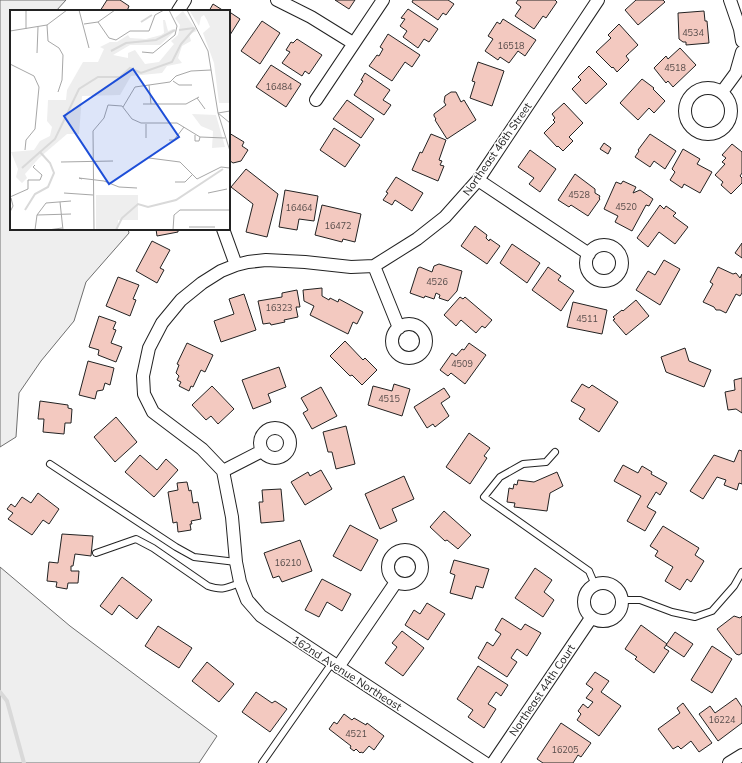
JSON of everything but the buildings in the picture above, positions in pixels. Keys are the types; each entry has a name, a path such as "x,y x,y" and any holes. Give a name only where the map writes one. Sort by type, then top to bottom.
{"street":[{"path":"179,10 185,0"},
{"path":"277,0 311,17 353,43"},
{"path":"316,100 382,0"},
{"name":"Northeast 46th Street","path":"223,471 202,449 153,412 144,394 143,376 149,348 162,323 181,300 202,283 221,271 236,265 266,260 305,262 351,267 374,266 418,239 445,217 478,180 598,0"},
{"path":"730,0 742,41"},
{"path":"722,92 736,73 742,52"},
{"path":"478,180 589,254"},
{"path":"222,230 236,265"},
{"path":"374,266 398,328"},
{"path":"236,562 232,516 223,471 262,451"},
{"name":"162nd Avenue Northeast","path":"236,562 240,583 247,600 261,616 485,763"},
{"path":"335,665 396,582"},
{"path":"606,584 612,586 616,590 621,600 619,612 610,620 604,621 591,618 584,607 586,594 595,585 606,584"},
{"name":"Northeast 44th Court","path":"493,763 591,618"},
{"path":"729,763 742,755"}],"lane":[{"path":"554,452 546,462 523,464 500,477 484,497 590,571 595,585"},
{"path":"50,464 176,547 194,556 236,562"},
{"path":"96,553 136,539 153,548 208,586 218,590 226,589 240,583"},
{"path":"621,600 640,600 672,612 695,617 712,611 734,586 742,572"},
{"path":"262,763 335,665"}],"shaded area":[{"path":"0,0 66,0 57,10 10,10 10,230 128,230 129,233 86,282 74,321 41,361 19,393 16,437 0,447"},
{"path":"0,567 70,626 217,736 199,763 0,763"}],"waterway":[{"path":"0,692 7,701 24,763"}]}
